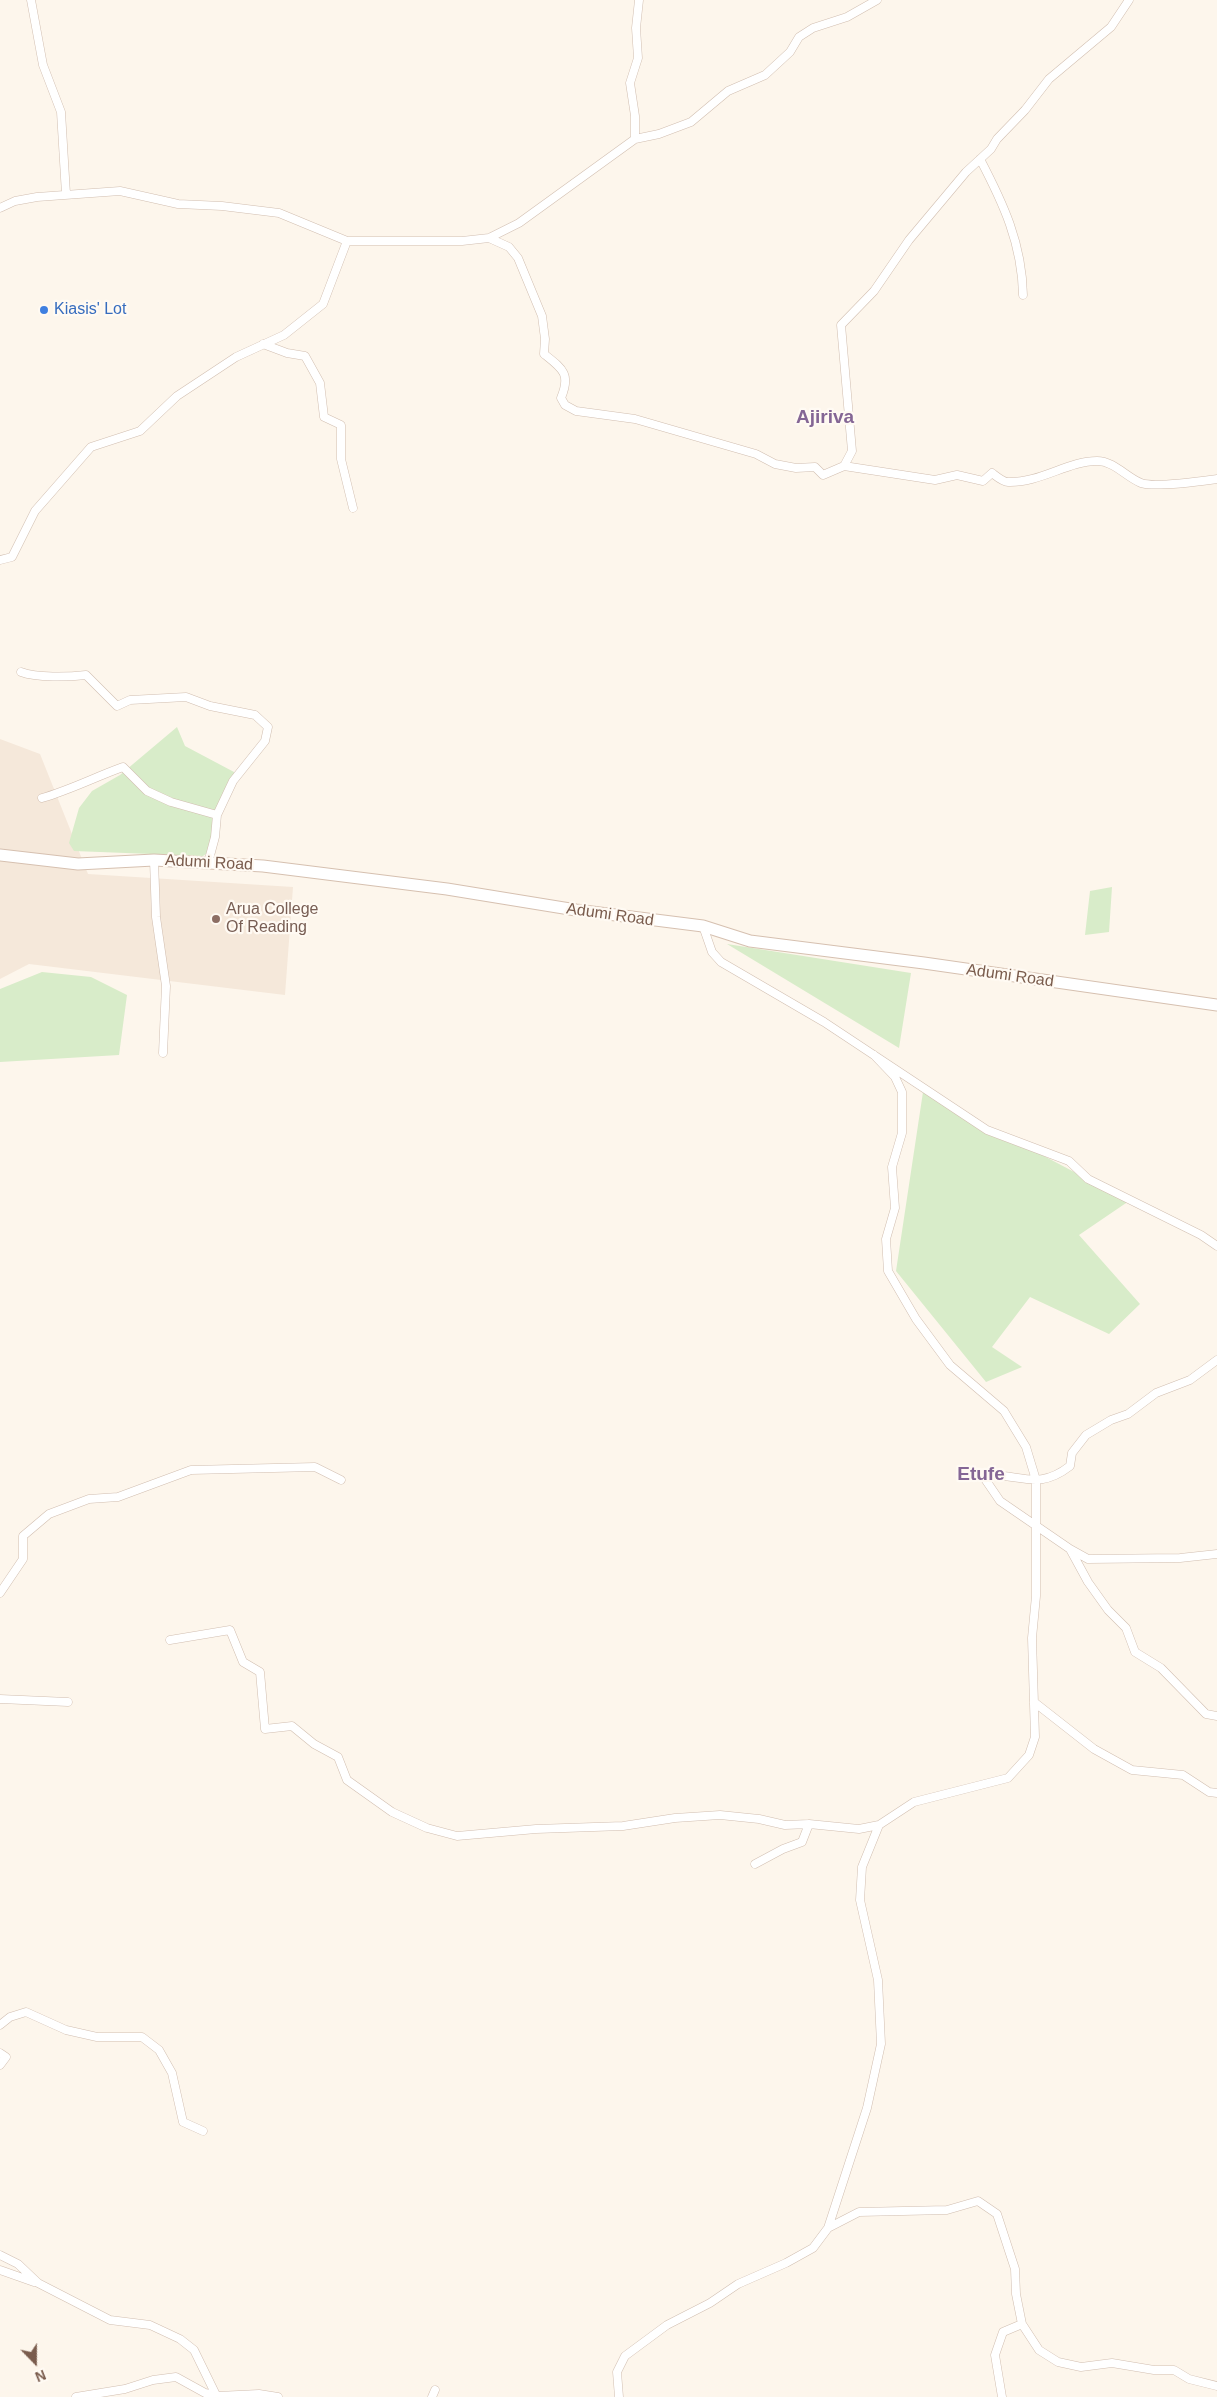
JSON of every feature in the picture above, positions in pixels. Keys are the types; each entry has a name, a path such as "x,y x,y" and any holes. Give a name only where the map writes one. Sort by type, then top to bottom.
{"main road":[{"name":"Adumi Road","path":"0,855 78,864 154,860 263,866 447,889 576,910 703,926 750,941 924,963 1217,1006"}],"street":[{"path":"30,0 44,66 61,112 66,194"},
{"path":"635,139 635,116 630,83 638,58 636,28 639,0"},
{"path":"0,208 15,202 66,194 120,191 178,204 222,206 279,213 347,241 462,241 489,238 519,223 635,139 658,134 691,122 728,91 765,75 790,52 799,37 813,28 847,18 878,0"},
{"path":"844,466 852,452 841,325 874,291 909,240 966,172 1025,110 1049,79 1111,27 1129,0"},
{"path":"980,159 1002,201 1020,253 1024,294"},
{"path":"489,238 509,247 518,258 542,316 545,339 544,354 563,371 566,378 566,386 561,398 564,405 576,411 635,419 756,454 775,464 796,468 815,467 822,475 844,466 935,480 957,475 983,481 992,473 1007,482 1048,476 1071,466 1098,461 1116,467 1142,483 1188,483 1217,479"},
{"path":"0,560 12,557 35,512 90,448 140,431 178,396 236,357 284,335 323,304 347,241"},
{"path":"262,344 287,353 305,356 320,383 324,417 341,425 341,459 353,508"},
{"path":"21,672 30,675 68,677 86,675 117,706 130,700 186,697 210,706 255,715 268,727 265,741 233,781 217,815 215,837 208,863"},
{"path":"42,798 80,786 99,775 122,767 146,791 171,802 217,815"},
{"path":"154,860 156,917 166,986 163,1053"},
{"path":"703,926 712,952 721,962 824,1022 987,1130 1069,1161 1088,1179 1201,1235 1217,1246"},
{"path":"170,1640 230,1630 243,1662 260,1672 266,1729 292,1726 314,1744 338,1758 347,1780 386,1808 427,1828 457,1836 536,1828 623,1826 675,1818 720,1815 759,1819 785,1825 809,1824 858,1829 879,1825 914,1802 1008,1778 1029,1755 1035,1737 1032,1638 1036,1596 1036,1480 1026,1447 1004,1411 950,1365 916,1319 888,1271 886,1239 894,1208 892,1167 902,1133 902,1092 895,1077 874,1055"},
{"path":"1217,1360 1190,1380 1156,1394 1128,1414 1111,1420 1086,1435 1072,1453 1070,1466 1055,1478 1036,1480 989,1475 985,1479 1000,1501 1070,1549 1088,1559 1180,1558 1217,1554"},
{"path":"0,1593 23,1559 23,1536 49,1514 89,1499 118,1497 191,1470 316,1467 341,1480"},
{"path":"1070,1549 1088,1582 1108,1610 1126,1628 1135,1652 1161,1668 1206,1714 1217,1716"},
{"path":"0,1699 68,1702"},
{"path":"1034,1702 1094,1749 1132,1770 1183,1775 1209,1792 1217,1793"},
{"path":"755,1864 783,1849 802,1842 809,1824"},
{"path":"619,2397 617,2372 625,2356 668,2324 710,2303 738,2284 786,2264 813,2248 828,2228 867,2108 881,2044 878,1980 860,1900 862,1867 879,1825"},
{"path":"0,2025 10,2018 26,2012 66,2030 97,2038 142,2037 159,2050 172,2073 183,2122 203,2131"},
{"path":"0,2053 6,2057 0,2065"},
{"path":"828,2228 859,2212 947,2210 978,2201 997,2214 1015,2269 1016,2294 1022,2324 1039,2350 1058,2362 1081,2366 1112,2363 1154,2370 1174,2370 1189,2380 1217,2386"},
{"path":"0,2255 18,2264 38,2283"},
{"path":"0,2270 38,2283 110,2320 150,2325 180,2339 194,2350 209,2384 218,2397"},
{"path":"1002,2397 995,2355 1003,2332 1022,2324"},
{"path":"76,2397 125,2389 153,2380 176,2377 206,2393 218,2397 259,2394 278,2397"}],"shaded area":[{"path":"0,739 40,754 88,874 293,887 285,995 29,964 0,979"}],"green space":[{"path":"177,727 185,746 234,772 235,783 217,805 218,834 209,851 203,856 74,851 69,843 79,808 92,791 120,775"},
{"path":"1112,887 1109,932 1085,935 1090,891"},
{"path":"727,944 911,973 899,1048"},
{"path":"42,972 91,977 127,995 119,1055 0,1062 0,989"},
{"path":"923,1092 1129,1201 1079,1235 1140,1304 1109,1334 1030,1297 992,1347 1022,1367 986,1382 896,1271"}],"place":[{"name":"Kiasis' Lot","path":"44,310"},
{"name":"Arua College Of Reading","path":"216,919"}],"district":[{"name":"Ajiriva","path":"825,418"},
{"name":"Etufe","path":"981,1475"}]}
